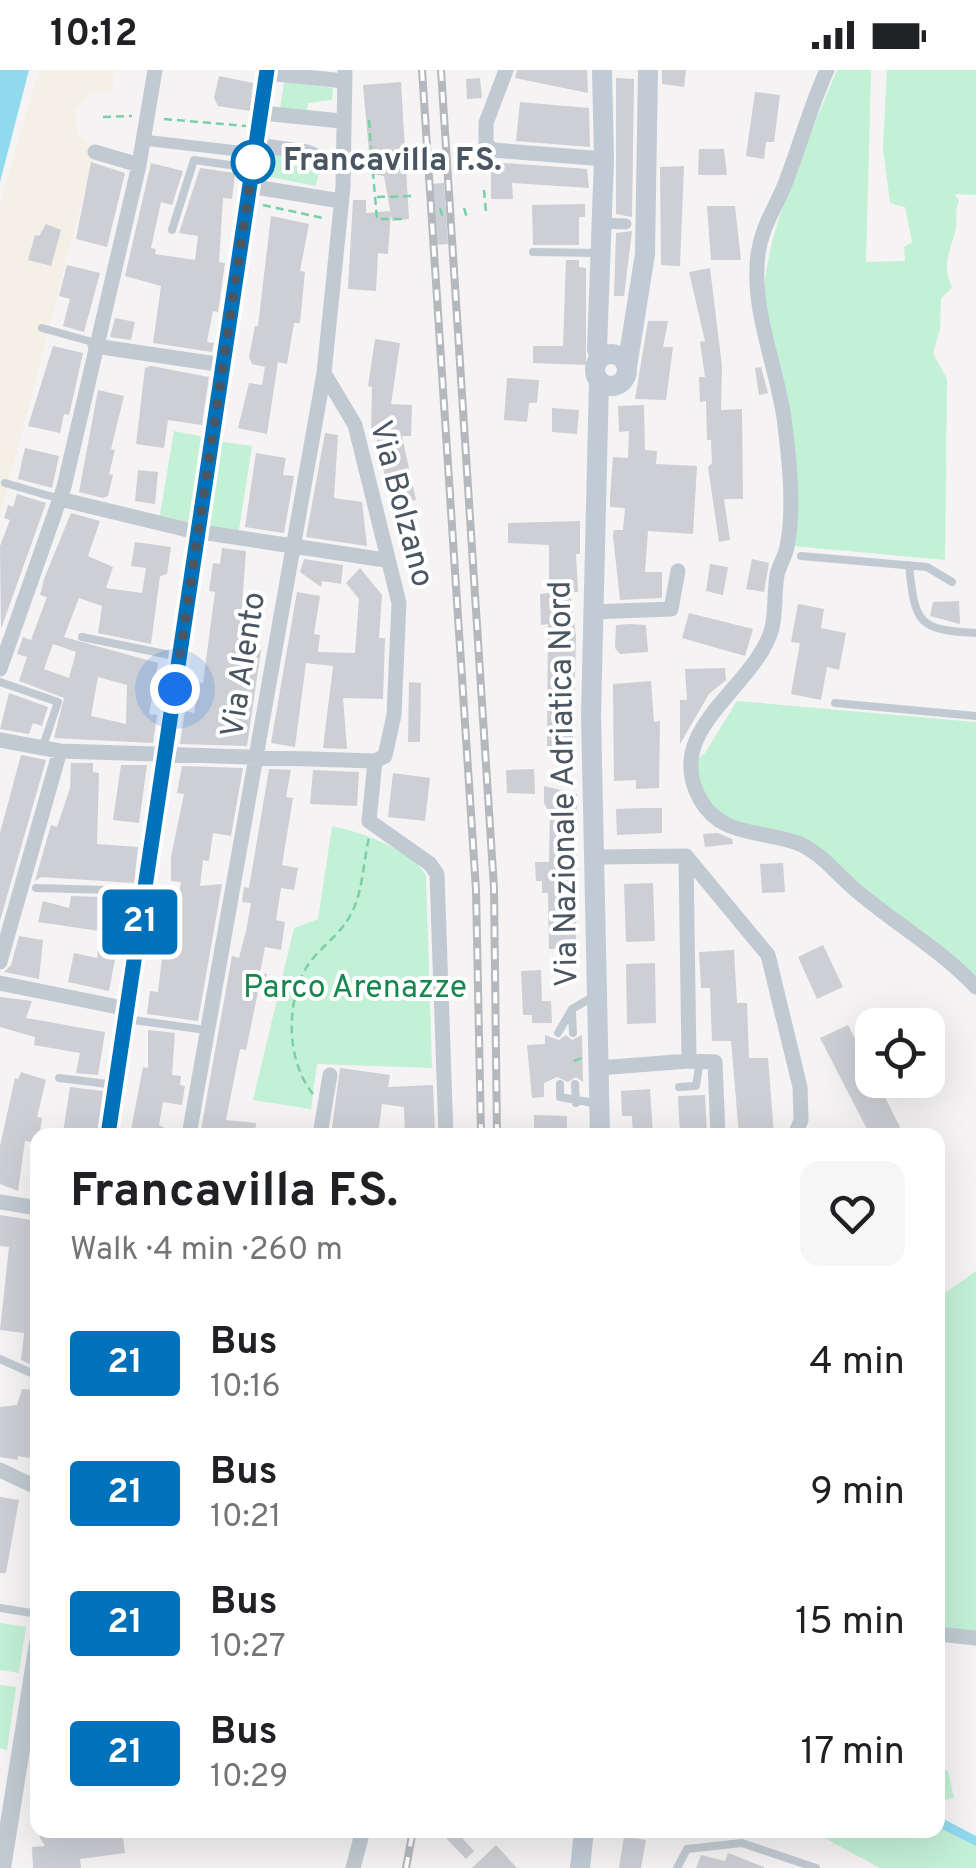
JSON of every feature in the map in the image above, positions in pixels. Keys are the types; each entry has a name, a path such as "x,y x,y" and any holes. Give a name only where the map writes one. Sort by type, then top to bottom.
{"main road":[{"name":"Via Nazionale Adriatica Nord","path":"600,1128 592,612 600,433 612,366 600,316 602,70"},
{"path":"612,366 634,326 645,254 648,70"}],"street":[{"path":"0,669 60,499 141,153 155,70"},
{"path":"506,70 486,123 486,144 491,149 604,160"},
{"path":"827,70 782,192 766,218 758,256 764,340 784,416 788,464 788,545 778,574 772,629 756,662 703,726 690,765 700,799 709,812 749,834 800,845 829,863 854,889 932,945 976,987"},
{"path":"109,1128 267,72 345,76"},
{"name":"Via Alento","path":"191,1128 324,373 341,201 345,76"},
{"path":"257,120 341,120"},
{"path":"95,152 307,152 342,167"},
{"path":"249,186 341,201"},
{"path":"602,223 626,224"},
{"path":"96,345 224,365"},
{"name":"Via Bolzano","path":"324,373 355,426 385,560 399,603 394,715 385,756 375,762 369,820 430,864 437,874 446,1128"},
{"path":"60,499 199,532 385,560"},
{"path":"592,612 672,609 678,570"},
{"path":"0,740 60,751 166,751 375,762"},
{"path":"0,962 60,751"},
{"path":"595,856 686,856"},
{"path":"686,856 695,879 772,974 800,1087 798,1128"},
{"path":"686,856 694,1061"},
{"path":"0,983 127,1014"},
{"path":"598,1068 715,1062 718,1128"},
{"path":"321,1128 330,1075"},
{"path":"0,1202 30,1207"},
{"path":"0,1470 30,1484"},
{"path":"945,1635 976,1638"},
{"path":"2,1868 30,1694"},
{"path":"352,1868 361,1838"}],"lane":[{"path":"172,230 194,160 254,155"},
{"path":"533,252 602,253"},
{"path":"42,328 96,345"},
{"path":"5,483 60,499"},
{"path":"802,556 910,565 927,568 952,582"},
{"path":"910,565 916,607 926,625 933,630 976,633"},
{"path":"82,637 180,658"},
{"path":"0,682 58,702 42,749"},
{"path":"835,704 976,716"},
{"path":"36,888 145,891"},
{"path":"558,1033 572,1009 597,994"},
{"path":"572,1009 573,1033"},
{"path":"127,1014 208,1031"},
{"path":"678,1087 696,1086 694,1061"},
{"path":"59,1078 116,1085"},
{"path":"560,1084 560,1097 576,1103 599,1104"},
{"path":"575,1084 576,1103"},
{"path":"0,1360 30,1373"},
{"path":"0,1608 30,1613"},
{"path":"678,1868 686,1849 742,1843 816,1868"}],"path":[{"path":"103,117 141,116"},
{"path":"156,118 257,120"},
{"path":"369,120 377,220 405,219"},
{"path":"484,190 486,212"},
{"path":"375,197 413,196"},
{"path":"262,204 325,218"},
{"path":"440,208 443,218"},
{"path":"464,208 468,218"},
{"path":"324,1106 300,1075 292,1038 294,1013 306,968 349,919 358,900 369,836"}],"green space":[{"path":"837,70 871,70 866,262 905,261 904,247 912,242 905,207 890,203 883,147 887,70 976,70 976,195 954,194 959,200 947,266 952,288 941,298 940,329 933,353 947,379 945,560 793,546 764,291 782,209"},
{"path":"284,82 333,88 332,100 308,103 307,111 280,109"},
{"path":"269,153 291,157 290,165 319,170 316,186 265,176"},
{"path":"174,431 210,438 197,529 159,521"},
{"path":"217,441 252,446 238,536 204,530"},
{"path":"737,701 976,722 976,994 802,849 711,817 691,765 705,753"},
{"name":"Parco Arenazze","path":"332,826 370,837 396,850 426,875 432,1068 317,1064 311,1109 253,1100 294,928 318,919"},
{"path":"976,1271 976,1635 945,1633 945,1293"},
{"path":"0,1623 26,1627 19,1673 0,1670"},
{"path":"0,1685 16,1687 7,1750 0,1748"},
{"path":"945,1770 948,1771 954,1798 945,1800"},
{"path":"945,1830 976,1846 976,1868 880,1868 823,1838 945,1838"}],"sand":[{"path":"39,70 116,70 111,93 91,93 75,109 78,135 96,147 0,517 0,204"}],"water":[{"path":"0,70 29,70 0,182"},
{"path":"945,1820 976,1836 976,1846 945,1830"}],"building":[{"path":"517,70 587,70 588,93 515,78"},
{"path":"662,70 686,70 684,87 662,84"},
{"path":"219,76 253,83 250,111 218,106 214,98"},
{"path":"480,78 482,98 467,99 466,79"},
{"path":"616,78 634,79 632,217 616,214"},
{"path":"401,82 409,219 392,221 384,176 371,174 363,85"},
{"path":"755,92 780,95 774,142 766,142 764,159 746,156"},
{"path":"520,102 589,108 590,147 516,141"},
{"path":"699,149 724,149 727,175 698,175"},
{"path":"91,162 125,173 107,247 76,239"},
{"path":"491,162 587,169 589,188 512,183 513,199 491,199"},
{"path":"151,163 183,171 172,205 161,202 151,248 156,249 155,254 195,260 198,236 179,233 200,168 235,173 232,199 223,198 219,262 225,263 218,312 213,311 207,342 214,343 212,352 153,343 161,286 125,276"},
{"path":"684,166 680,266 661,265 660,167"},
{"path":"444,183 448,244 435,245 431,184"},
{"path":"353,200 366,200 366,213 391,211 388,254 378,253 376,291 348,289"},
{"path":"585,204 585,217 579,217 579,245 533,245 532,205"},
{"path":"707,206 735,206 741,260 711,260"},
{"path":"271,216 309,224 300,271 305,272 300,323 294,323 287,364 278,362 267,434 238,428 249,383 262,385 265,367 252,364 249,357 258,326"},
{"path":"46,224 61,230 51,266 28,260 35,235 39,236"},
{"path":"632,231 624,296 614,296 616,233"},
{"path":"566,260 579,260 579,267 586,268 586,365 533,363 533,346 563,346"},
{"path":"67,265 100,273 84,332 63,326 70,299 59,296"},
{"path":"710,268 722,366 721,410 742,409 743,499 724,499 730,540 719,542 708,467 712,463 706,401 700,402 699,377 705,377 700,342 705,341 689,272"},
{"path":"115,318 135,322 131,340 110,337"},
{"path":"648,321 668,321 663,347 673,347 666,400 635,399"},
{"path":"375,339 400,343 391,404 412,405 411,436 402,436 416,500 391,505 376,435 371,435 372,387 368,386"},
{"path":"53,346 83,353 69,415 64,414 60,433 28,426"},
{"path":"761,367 768,393 759,395 755,368"},
{"path":"145,368 209,377 202,425 168,420 164,448 136,444"},
{"path":"507,378 539,380 537,403 529,403 527,422 504,420"},
{"path":"98,390 124,396 111,449 115,450 109,474 113,475 108,496 103,498 79,492"},
{"path":"644,405 645,450 657,451 656,464 697,466 693,534 648,531 645,572 662,572 662,598 620,600 613,536 614,530 623,530 625,508 610,507 610,497 613,457 628,458 629,431 619,432 618,406"},
{"path":"552,408 579,410 577,434 552,432"},
{"path":"325,433 338,435 334,498 362,502 367,546 306,537"},
{"path":"25,448 59,456 52,488 18,479"},
{"path":"256,453 286,458 283,475 294,476 284,533 245,527"},
{"path":"138,470 158,472 155,504 135,501"},
{"path":"17,494 46,503 1,629 0,546 10,520 4,518 8,505 13,507"},
{"path":"71,513 100,521 88,556 113,567 106,588 142,593 146,568 131,566 135,542 171,547 167,574 160,576 151,644 98,633 102,606 79,598 64,637 158,663 149,714 157,715 153,743 54,738 64,698 19,681 27,657 17,654 23,637 31,640 47,597 40,595","holes":["53,644 76,652 69,678 44,669","98,677 127,685 126,724 91,716"]},
{"path":"580,521 580,554 576,554 578,592 570,592 576,636 573,748 547,748 548,624 541,625 540,594 549,593 549,545 508,543 508,523"},
{"path":"222,548 246,551 239,647 261,650 247,746 180,744 185,711 194,713 199,682 203,683 215,592 209,591 213,563 220,564"},
{"path":"304,559 343,565 341,584 322,581 321,587 300,572"},
{"path":"752,559 769,563 764,592 746,589"},
{"path":"710,564 728,567 723,595 706,591"},
{"path":"360,568 382,595 379,638 385,638 383,699 343,698 347,749 323,748 333,666 306,663 295,747 271,743 297,592 320,596 314,634 320,635 318,652 355,653 359,599 346,583"},
{"path":"959,601 960,624 930,616 933,602"},
{"path":"798,604 824,609 821,628 846,633 839,670 827,667 821,700 791,694 800,643 791,642"},
{"path":"689,613 753,629 745,656 682,638"},
{"path":"616,625 646,625 648,652 620,654 615,648"},
{"path":"725,668 726,680 709,694 680,744 680,700 687,700 685,669"},
{"path":"651,681 654,722 660,721 659,788 636,789 636,780 614,781 613,684"},
{"path":"409,682 421,683 420,742 408,742"},
{"path":"9,693 48,707 42,726 33,723 29,734 0,729"},
{"path":"21,755 46,760 0,921 0,833"},
{"path":"71,763 93,763 93,772 99,773 97,844 138,847 134,883 41,877 35,881 51,825 57,827 70,788"},
{"path":"121,765 147,765 139,823 113,820"},
{"path":"182,766 243,768 231,836 213,833 209,861 203,860 200,886 222,884 198,1021 147,1014 150,991 158,992 168,908 176,909 181,882 171,881 171,857 184,794 177,793"},
{"path":"269,769 291,770 286,797 293,798 282,865 298,868 294,890 281,888 276,920 285,922 281,950 265,947 260,973 267,974 265,988 259,987 246,1050 240,1049 226,1120 256,1123 256,1128 201,1128 232,956 239,958 246,931 251,903 242,902 244,887 249,888"},
{"path":"534,769 535,794 507,793 506,770"},
{"path":"313,770 359,772 357,806 310,804"},
{"path":"393,773 430,778 425,821 388,817"},
{"path":"544,786 577,794 576,948 549,949 548,893 542,893 542,881 536,881 535,862 549,862 550,813 544,803"},
{"path":"662,808 662,833 617,835 616,809"},
{"path":"718,833 732,839 733,844 705,847 703,834"},
{"path":"783,863 785,892 762,893 760,864"},
{"path":"653,883 655,941 626,942 624,884"},
{"path":"71,896 132,898 125,944 118,943 109,991 68,982 74,953 97,958 100,931 38,922 43,901 69,908"},
{"path":"19,936 43,940 39,979 4,972 11,965"},
{"path":"823,945 843,987 817,999 798,957"},
{"path":"734,950 737,1003 747,1003 749,1058 768,1058 773,1128 738,1128 731,1041 712,1041 710,988 701,988 699,952"},
{"path":"655,963 656,1023 627,1024 626,964"},
{"path":"541,970 542,1001 551,1001 552,1023 532,1023 532,1015 523,1015 521,971"},
{"path":"0,997 32,1001 26,1018 105,1032 98,1075 76,1073 80,1053 34,1045 35,1037 0,1027"},
{"path":"848,1025 855,1039 855,1098 885,1098 900,1127 866,1128 820,1038"},
{"path":"148,1030 175,1033 172,1075 181,1076 180,1085 185,1086 182,1105 163,1102 159,1125 165,1128 131,1128 143,1067 148,1068"},
{"path":"545,1035 559,1040 566,1035 572,1040 582,1035 583,1082 576,1077 568,1082 557,1077 544,1083 544,1097 532,1098 527,1045 545,1044"},
{"path":"340,1068 390,1075 388,1087 433,1085 435,1128 405,1128 404,1107 382,1104 379,1128 332,1128"},
{"path":"21,1072 46,1080 37,1117 42,1118 40,1128 30,1128 30,1142 25,1141 18,1191 0,1184 0,1146 15,1078"},
{"path":"70,1087 103,1091 98,1128 64,1128"},
{"path":"650,1089 653,1128 633,1128 632,1116 622,1116 621,1091"},
{"path":"705,1095 707,1128 680,1128 678,1096"},
{"path":"534,1115 567,1116 567,1128 534,1128"},
{"path":"0,1215 30,1220 30,1364 21,1360 24,1333 0,1330 9,1247 0,1246"},
{"path":"22,1389 30,1390 30,1457 18,1456 18,1460 0,1457 0,1407 17,1405"},
{"path":"0,1497 19,1500 6,1573 0,1573"},
{"path":"40,1838 123,1838 125,1853 80,1859 81,1868 33,1868 32,1847 45,1846"},
{"path":"446,1838 462,1838 474,1851 466,1859"},
{"path":"624,1838 646,1840 641,1868 619,1868"},
{"path":"496,1845 517,1868 472,1868"},
{"path":"728,1853 764,1868 696,1868 701,1855 725,1861"}],"railway":[{"path":"422,70 476,890 481,1128"},
{"path":"441,70 494,888 497,1128"},
{"path":"406,1868 412,1838"}],"bus line":[{"name":"21","path":"109,1128 267,70"}],"place":[{"name":"Francavilla F.S.","path":"253,162"}],"route":[{"path":"175,689 253,162"}]}
